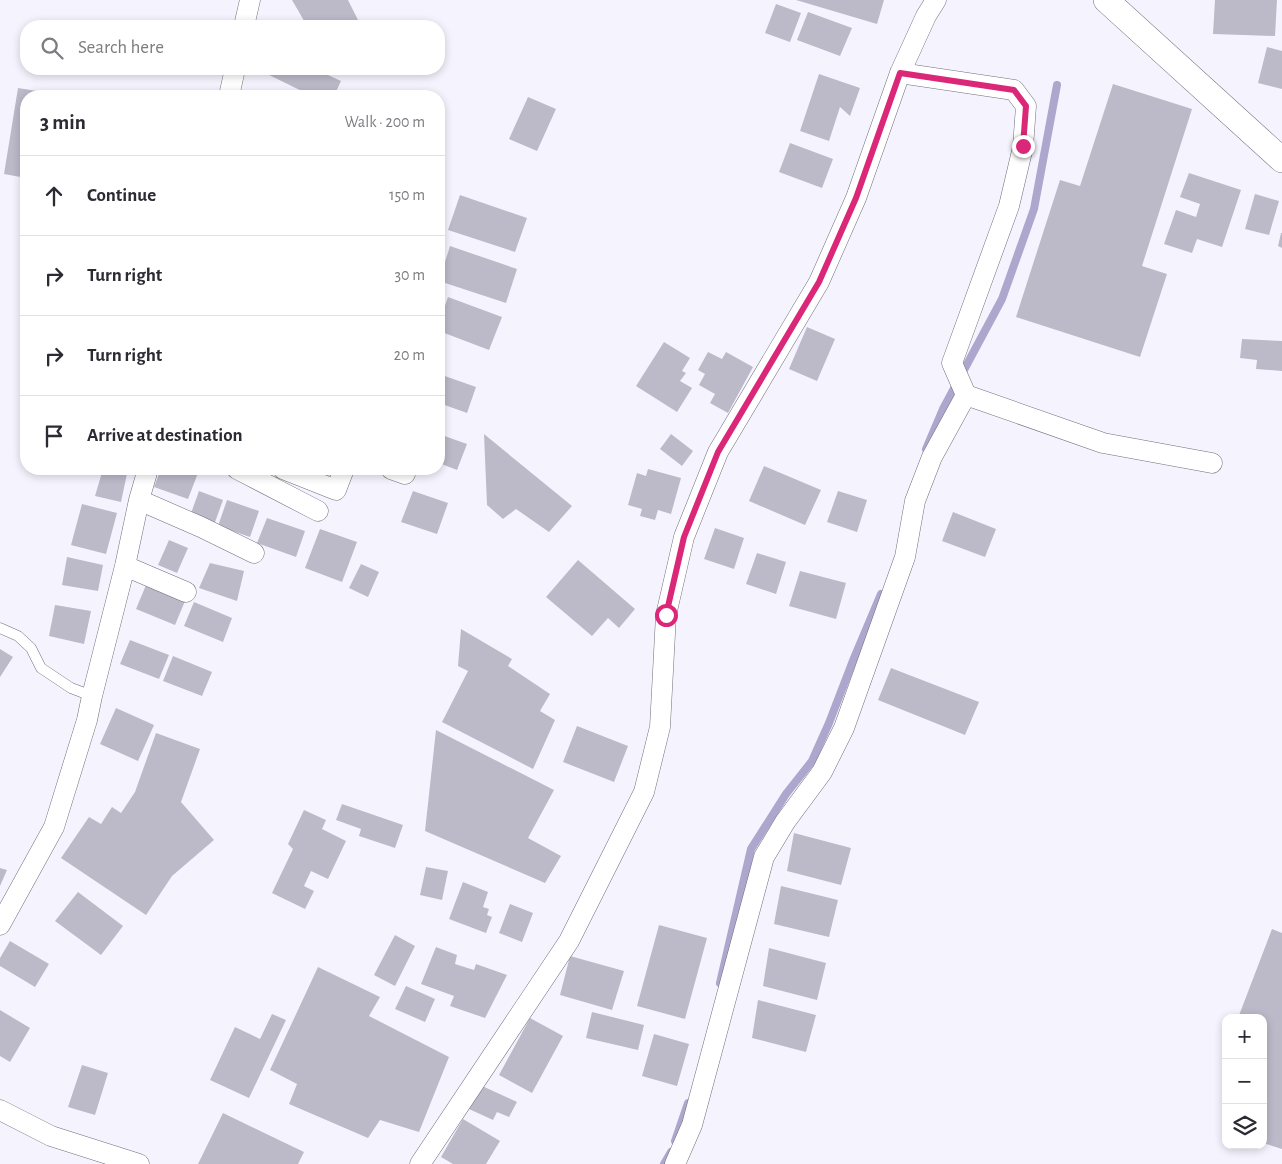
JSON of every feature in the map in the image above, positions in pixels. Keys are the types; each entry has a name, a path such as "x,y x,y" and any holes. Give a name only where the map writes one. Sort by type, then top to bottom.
{"street":[{"path":"245,20 250,0"},
{"path":"420,1164 569,941 644,792 660,727 666,615 684,537 718,452 819,282 856,198 900,73 926,16 936,0"},
{"path":"1106,0 1282,160"},
{"path":"900,73 1014,90 1026,106 1023,146 1009,206 952,363 966,395 1103,443 1212,463"},
{"path":"230,90 234,75"},
{"path":"675,1164 692,1125 764,857 784,822 822,772 844,728 905,557 916,501 932,457 966,395"},
{"path":"0,925 54,826 87,720 146,475"},
{"path":"249,475 318,511"},
{"path":"298,475 336,490 342,475"},
{"path":"139,500 254,553"},
{"path":"125,566 186,592"},
{"path":"0,1110 51,1136 140,1164"}],"lane":[{"path":"0,628 18,636 31,648 42,668 71,688 92,696"}],"building":[{"path":"292,0 348,0 358,20 304,20"},
{"path":"796,0 884,0 877,24"},
{"path":"1215,0 1277,0 1275,36 1213,34"},
{"path":"776,4 801,13 790,42 765,33"},
{"path":"808,12 852,28 840,56 797,40"},
{"path":"1267,47 1282,51 1282,89 1258,83"},
{"path":"819,74 860,88 850,116 840,107 829,141 800,131"},
{"path":"269,75 328,75 341,81 337,90 300,90"},
{"path":"1113,84 1192,109 1142,266 1167,274 1140,357 1016,317 1060,180 1080,186"},
{"path":"18,88 31,90 20,90 20,177 4,174"},
{"path":"528,97 556,109 537,151 509,139"},
{"path":"790,143 833,159 822,188 779,172"},
{"path":"1189,173 1241,190 1222,247 1197,239 1192,253 1164,244 1176,210 1196,217 1200,204 1180,197"},
{"path":"1255,194 1279,201 1269,235 1245,229"},
{"path":"460,195 527,218 515,252 448,230"},
{"path":"1282,233 1282,248 1278,246"},
{"path":"450,246 517,269 506,303 445,283 445,262"},
{"path":"448,297 502,317 489,350 445,333 445,306"},
{"path":"807,327 835,339 817,381 789,369"},
{"path":"1242,339 1282,341 1282,371 1256,369 1257,360 1240,358"},
{"path":"664,342 690,358 682,371 686,373 680,381 692,388 677,412 636,386"},
{"path":"708,352 722,359 726,352 753,367 728,413 710,403 715,394 699,385 705,374 698,370"},
{"path":"445,376 476,387 467,413 445,405"},
{"path":"484,434 572,506 549,532 516,509 503,519 487,505"},
{"path":"671,434 693,451 682,466 660,449"},
{"path":"445,436 467,444 457,470 445,465"},
{"path":"764,466 821,490 805,525 749,501"},
{"path":"648,469 681,478 671,514 658,510 655,520 640,516 642,509 628,505 637,473 646,476"},
{"path":"101,475 127,475 121,502 95,496"},
{"path":"159,475 197,475 188,499 154,487"},
{"path":"199,491 223,500 214,525 190,516"},
{"path":"413,491 448,503 437,534 401,522"},
{"path":"838,491 867,500 857,532 827,522"},
{"path":"227,500 259,511 250,537 218,526"},
{"path":"82,504 117,513 106,554 71,545"},
{"path":"953,512 996,529 985,557 942,541"},
{"path":"267,518 305,531 296,557 257,543"},
{"path":"715,528 744,538 734,569 704,559"},
{"path":"320,529 357,542 342,582 305,568"},
{"path":"169,540 188,548 177,573 158,565"},
{"path":"757,553 786,562 776,594 746,584"},
{"path":"67,557 103,565 98,591 62,585"},
{"path":"578,560 635,609 619,628 608,618 592,636 546,597"},
{"path":"210,563 244,571 237,601 199,588"},
{"path":"361,564 379,572 368,597 349,588"},
{"path":"800,571 846,583 836,619 789,606"},
{"path":"146,585 185,601 175,625 136,609"},
{"path":"194,602 232,618 223,642 184,626"},
{"path":"55,605 91,611 84,644 49,636"},
{"path":"461,629 512,659 508,666 550,694 540,711 555,720 533,769 442,722 468,671 458,666"},
{"path":"130,640 169,655 159,679 120,664"},
{"path":"0,649 13,657 0,677"},
{"path":"173,656 212,672 202,696 163,681"},
{"path":"891,668 979,702 965,735 878,700"},
{"path":"116,708 154,725 138,761 100,744"},
{"path":"577,726 628,746 614,782 563,762"},
{"path":"436,730 554,790 528,838 561,856 545,883 425,831"},
{"path":"156,733 200,749 181,802 214,840 172,876 146,915 61,858 89,817 101,824 112,807 121,813 135,792"},
{"path":"342,804 403,825 395,848 359,836 361,829 336,820"},
{"path":"304,810 326,820 322,829 346,841 328,879 311,871 304,886 314,891 305,909 272,893 293,849 288,844"},
{"path":"794,833 851,848 841,885 787,871"},
{"path":"426,867 448,871 442,900 420,895"},
{"path":"0,868 7,870 0,886"},
{"path":"463,882 488,892 483,907 489,909 487,915 492,917 486,933 449,919"},
{"path":"781,886 838,900 829,937 774,924"},
{"path":"78,892 123,926 101,955 55,921"},
{"path":"510,904 533,913 522,942 499,933"},
{"path":"659,925 707,938 685,1019 637,1006"},
{"path":"1272,929 1282,933 1282,1149 1267,1144 1267,1014 1240,1014"},
{"path":"395,935 415,946 395,986 374,975"},
{"path":"10,941 49,964 35,987 0,966 0,958"},
{"path":"436,947 457,955 455,964 474,970 476,964 507,975 485,1018 450,1006 454,996 421,984"},
{"path":"769,948 826,963 817,1000 763,986"},
{"path":"570,956 624,971 612,1010 560,995"},
{"path":"318,967 380,997 369,1016 449,1057 419,1132 380,1120 368,1138 289,1104 297,1084 270,1070"},
{"path":"406,986 435,999 425,1022 395,1009"},
{"path":"758,1000 816,1015 806,1052 752,1038"},
{"path":"0,1010 30,1028 10,1062 0,1056"},
{"path":"592,1012 644,1025 638,1050 586,1038"},
{"path":"272,1014 286,1020 249,1098 210,1080 235,1027 260,1039"},
{"path":"530,1018 563,1036 532,1093 499,1075"},
{"path":"654,1034 689,1044 677,1086 642,1076"},
{"path":"82,1065 108,1073 95,1115 68,1107"},
{"path":"480,1085 517,1102 509,1117 497,1112 493,1120 469,1109"},
{"path":"223,1113 304,1152 298,1164 198,1164"},
{"path":"463,1119 500,1141 486,1164 453,1164 441,1157"}],"waterway":[{"path":"926,449 943,409 1002,299 1034,209 1057,85"},
{"path":"720,983 751,849 786,794 812,761 881,594"},
{"path":"675,1141 688,1103"},
{"path":"664,1164 671,1152"}],"route":[{"path":"666,615 684,537 718,452 819,282 856,198 900,73 1014,90 1026,106 1023,146"}]}
